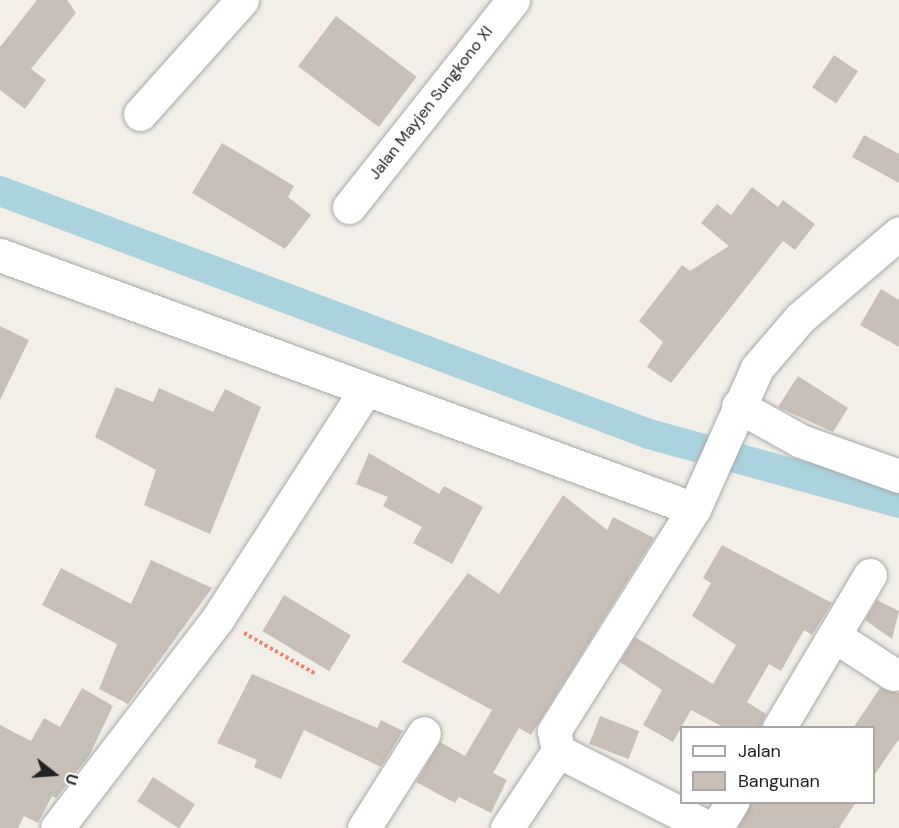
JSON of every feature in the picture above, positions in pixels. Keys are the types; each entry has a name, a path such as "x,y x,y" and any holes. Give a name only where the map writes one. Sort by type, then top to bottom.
{"street":[{"path":"140,114 242,0"},
{"name":"Jalan Mayjen Sungkono XI","path":"349,207 513,0"},
{"path":"507,828 558,751 554,731 699,499 757,368 800,318 899,233"},
{"path":"0,255 364,392 699,499"},
{"path":"57,828 218,618 364,392"},
{"path":"737,409 801,441 899,476"},
{"path":"780,726 837,637 870,574"},
{"path":"837,637 893,674"},
{"path":"364,828 424,733"},
{"path":"558,751 709,828"},
{"path":"716,828 731,804"}],"path":[{"path":"218,618 316,674"}],"building":[{"path":"37,0 67,0 76,13 31,69 46,80 25,109 0,90 0,47"},
{"path":"336,16 417,77 379,127 298,66"},
{"path":"834,55 858,71 836,104 812,87"},
{"path":"864,135 899,154 899,183 852,157"},
{"path":"222,143 294,186 288,197 311,215 285,249 192,193"},
{"path":"752,187 778,207 783,200 815,224 795,250 783,241 671,383 647,367 663,342 639,321 682,265 690,271 729,246 701,223 717,204 731,215"},
{"path":"881,289 899,300 899,347 860,325"},
{"path":"0,326 29,340 0,400"},
{"path":"798,376 848,408 833,432 778,407"},
{"path":"116,387 153,402 159,388 213,412 225,389 261,407 210,534 144,505 156,470 95,437"},
{"path":"369,453 439,494 444,486 483,507 452,564 413,543 422,527 383,506 388,497 356,484"},
{"path":"563,495 607,530 613,517 654,538 531,735 519,728 493,773 507,780 491,813 459,797 455,803 416,782 440,742 465,756 492,710 402,662 468,573 499,594"},
{"path":"722,545 832,603 812,635 804,630 781,671 769,664 747,702 766,714 761,726 721,726 691,710 673,742 643,725 662,690 620,662 635,637 713,684 736,645 692,616 711,583 703,578"},
{"path":"151,560 212,588 128,704 99,689 117,644 42,605 61,568 131,604"},
{"path":"284,595 351,635 329,671 262,631"},
{"path":"877,600 899,611 892,639 865,620"},
{"path":"252,674 377,728 381,720 403,731 381,767 304,730 281,779 254,767 257,760 217,743"},
{"path":"82,688 113,706 89,756 56,798 52,796 38,823 24,816 18,828 0,828 0,725 31,741 44,718 60,727"},
{"path":"880,688 899,693 899,739 875,774 875,726 854,726"},
{"path":"600,716 639,731 628,759 589,744"},
{"path":"153,777 195,804 178,828 137,801"},
{"path":"750,804 855,804 839,828 738,828"}],"waterway":[{"path":"0,191 649,434 899,503"}]}
